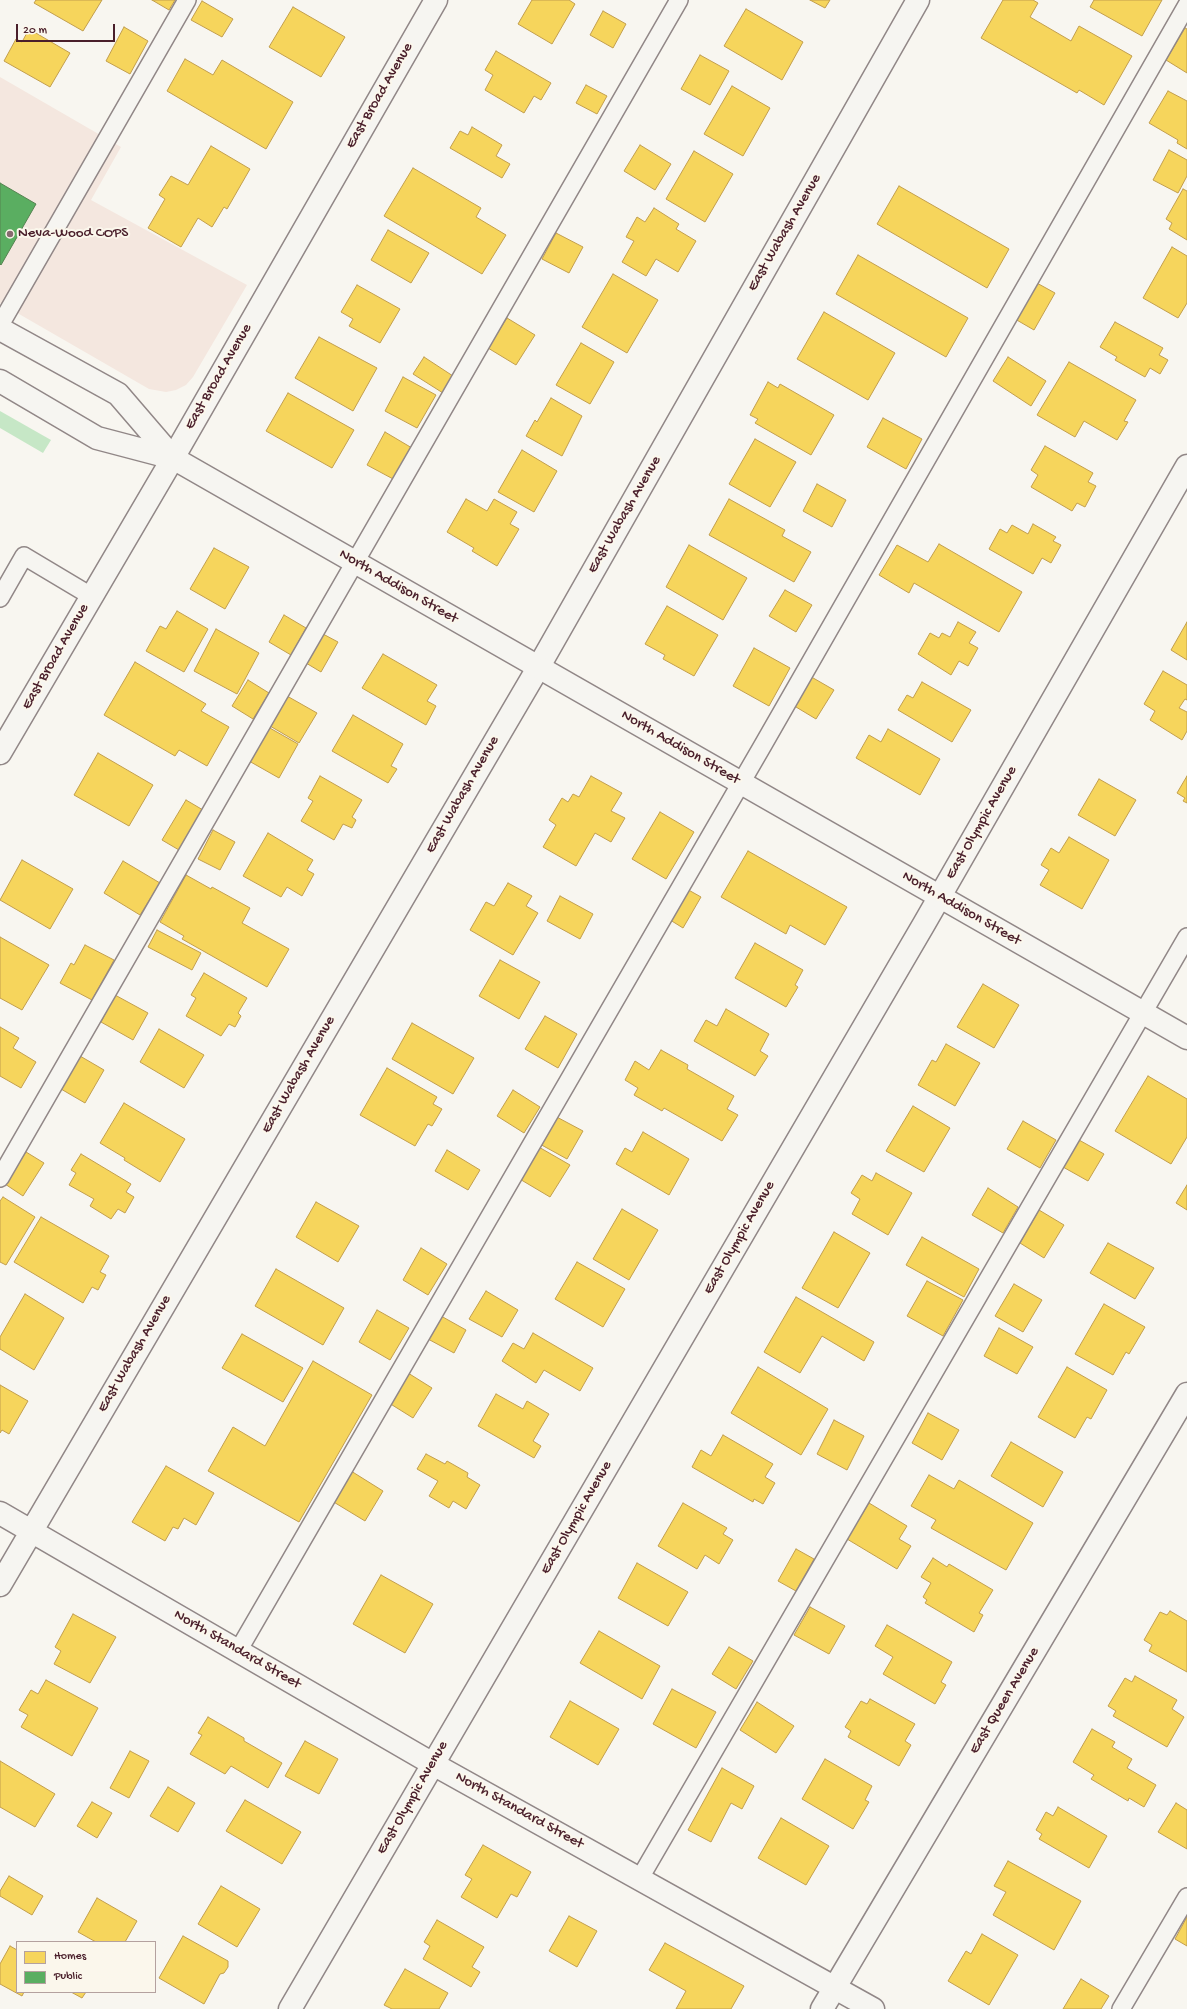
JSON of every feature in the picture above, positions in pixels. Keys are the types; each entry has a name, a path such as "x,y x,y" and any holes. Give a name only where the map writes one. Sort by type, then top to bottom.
{"street":[{"name":"East Broad Avenue","path":"0,753 173,458 436,0"},
{"name":"East Wabash Avenue","path":"0,1585 538,668 918,0"},
{"name":"North Addison Street","path":"0,329 118,394 173,458"},
{"name":"North Addison Street","path":"0,381 97,438 173,458 1187,1038"},
{"name":"East Olympic Avenue","path":"290,2009 940,896 1187,466"},
{"name":"East Queen Avenue","path":"822,2009 1187,1394"},
{"name":"North Standard Street","path":"0,1513 433,1764 874,2009"}],"lane":[{"path":"0,325 187,0"},
{"path":"0,1178 679,0"},
{"path":"238,1651 741,783 1187,5"},
{"path":"0,598 24,556 91,596"},
{"path":"640,1878 1187,937"},
{"path":"1122,2009 1187,1897"}],"shaded area":[{"path":"0,77 121,147 91,200 247,285 193,377 186,385 176,390 166,392 149,389 0,303"}],"green space":[{"path":"0,411 51,440 43,453 0,428"}],"building: Homes":[{"path":"36,0 102,0 83,31 34,3"},
{"path":"152,0 175,0 169,10"},
{"path":"532,0 569,0 575,4 552,44 518,24"},
{"path":"810,0 830,0 825,8"},
{"path":"1003,0 1033,0 1038,3 1030,17 1071,41 1079,26 1132,56 1104,105 1079,90 1077,93 981,38"},
{"path":"1094,0 1162,0 1142,36 1090,7"},
{"path":"202,1 233,19 222,37 191,20"},
{"path":"293,7 345,37 321,77 269,47"},
{"path":"746,9 803,42 782,80 724,46"},
{"path":"603,11 626,24 613,48 590,35"},
{"path":"124,27 148,41 130,74 106,61"},
{"path":"1185,28 1187,29 1187,73 1166,60"},
{"path":"29,29 70,53 50,87 4,61 16,39 22,42"},
{"path":"496,51 551,83 541,100 534,96 524,113 485,90 493,75 485,70"},
{"path":"700,55 729,71 710,105 681,89"},
{"path":"185,59 213,75 222,60 293,102 266,149 167,91"},
{"path":"586,85 607,96 597,114 576,103"},
{"path":"732,86 770,108 743,156 704,134"},
{"path":"1168,91 1187,101 1187,149 1177,143 1178,140 1149,123"},
{"path":"472,127 502,145 496,156 510,164 502,178 450,148 460,131 468,135"},
{"path":"640,145 671,164 655,190 624,171"},
{"path":"211,146 250,169 227,209 224,207 212,227 198,218 181,247 148,228 165,199 159,195 171,176 188,185"},
{"path":"1169,150 1187,160 1187,176 1178,193 1153,180"},
{"path":"694,151 733,174 705,222 666,199"},
{"path":"413,168 481,208 476,217 506,235 482,274 384,216"},
{"path":"899,186 1009,249 987,288 877,224"},
{"path":"1183,189 1187,191 1187,240 1169,229 1172,223 1166,219"},
{"path":"654,208 679,224 676,229 696,241 678,272 656,259 646,276 622,262 634,241 626,237 637,217 645,222"},
{"path":"388,230 429,253 411,283 371,260"},
{"path":"556,233 583,247 569,273 542,259"},
{"path":"1172,247 1187,256 1187,303 1178,318 1143,298"},
{"path":"858,255 968,318 946,357 836,294"},
{"path":"613,274 658,300 627,353 582,327"},
{"path":"1035,282 1055,293 1034,330 1015,319"},
{"path":"357,285 400,309 380,343 349,326 353,319 341,312"},
{"path":"824,312 895,353 868,400 797,359"},
{"path":"507,318 535,335 516,365 488,348"},
{"path":"1115,322 1163,348 1159,355 1168,360 1160,374 1150,368 1145,377 1115,360 1117,357 1100,347"},
{"path":"319,337 377,368 353,411 295,378"},
{"path":"581,343 614,362 590,404 556,385"},
{"path":"424,357 453,376 443,393 413,374"},
{"path":"1008,357 1046,381 1031,406 993,381"},
{"path":"1069,362 1136,400 1124,421 1128,422 1117,440 1084,421 1075,437 1037,415"},
{"path":"403,377 436,395 417,428 385,411"},
{"path":"768,382 778,388 780,384 834,415 811,455 755,423 758,419 750,415"},
{"path":"288,393 354,430 332,468 266,431"},
{"path":"551,398 582,416 562,456 526,436 535,420 537,422"},
{"path":"883,418 922,439 906,469 867,447"},
{"path":"385,432 412,448 395,480 367,465"},
{"path":"755,439 796,462 770,507 729,484"},
{"path":"1045,446 1093,473 1088,482 1096,486 1085,507 1077,503 1072,511 1031,487 1038,475 1031,470"},
{"path":"522,450 557,471 534,512 498,492"},
{"path":"817,484 846,500 832,527 803,511"},
{"path":"466,499 487,511 494,499 517,512 510,524 519,529 497,566 472,551 474,548 447,532"},
{"path":"729,499 785,530 782,536 811,552 794,582 709,535"},
{"path":"1033,524 1056,537 1053,541 1061,545 1051,563 1042,558 1033,574 989,549 1000,529 1007,533 1012,525 1028,534"},
{"path":"939,544 1022,592 999,632 914,583 909,593 879,575 897,545 928,562"},
{"path":"689,545 747,578 723,620 666,587"},
{"path":"214,548 249,567 225,609 190,589"},
{"path":"785,590 812,605 796,632 769,616"},
{"path":"667,606 718,635 694,676 663,659 665,655 645,644"},
{"path":"177,611 208,629 184,672 146,651 160,626 166,629"},
{"path":"284,615 306,628 291,655 269,642"},
{"path":"958,622 976,632 969,643 978,648 968,666 959,661 951,675 918,654 930,633 939,638 942,633 950,637"},
{"path":"1187,622 1187,660 1171,650"},
{"path":"216,629 259,653 237,694 194,671"},
{"path":"323,634 338,642 321,672 306,663"},
{"path":"754,648 790,668 769,706 733,686"},
{"path":"383,654 437,685 427,701 436,706 426,725 362,688"},
{"path":"135,662 206,704 201,711 229,727 207,766 179,750 175,756 104,715"},
{"path":"1163,671 1187,685 1187,700 1185,699 1179,708 1187,712 1187,731 1182,740 1150,720 1155,711 1144,704"},
{"path":"808,675 834,690 816,719 791,704"},
{"path":"248,680 269,693 253,719 232,706"},
{"path":"922,682 971,710 952,742 898,710 907,695 913,698"},
{"path":"287,696 317,713 299,743 270,726"},
{"path":"353,715 403,744 391,766 397,769 388,783 332,751"},
{"path":"268,727 298,744 279,778 249,761"},
{"path":"888,729 940,759 920,795 856,758 869,735 881,742"},
{"path":"98,753 153,785 129,826 74,795"},
{"path":"320,776 362,800 352,817 356,820 352,828 343,824 334,840 301,821 313,801 308,798"},
{"path":"591,776 622,793 611,811 625,818 611,842 595,833 576,866 543,847 556,825 549,820 562,798 568,802 573,794 579,797"},
{"path":"1187,776 1187,803 1183,801 1185,798 1177,793"},
{"path":"1099,779 1136,800 1115,836 1078,815"},
{"path":"186,800 203,810 179,850 162,840"},
{"path":"660,812 694,832 666,879 632,859"},
{"path":"213,830 235,842 220,870 198,859"},
{"path":"268,833 313,860 307,870 314,874 302,896 287,887 281,897 243,876"},
{"path":"1069,837 1109,860 1082,909 1040,885 1049,870 1041,865 1051,848 1059,853"},
{"path":"748,851 847,907 825,945 790,925 786,934 721,897"},
{"path":"22,860 73,889 50,929 0,900"},
{"path":"123,861 160,883 140,915 104,893"},
{"path":"186,875 211,889 212,887 250,908 242,923 289,949 267,987 182,939 184,936 160,922"},
{"path":"508,883 532,896 526,906 538,913 513,955 470,930 486,902 494,906"},
{"path":"685,888 701,897 683,928 667,918"},
{"path":"560,896 593,914 580,939 547,921"},
{"path":"157,930 201,953 192,970 148,947"},
{"path":"0,937 49,965 22,1010 0,998"},
{"path":"755,943 803,970 795,985 798,987 786,1007 735,978"},
{"path":"85,945 114,960 92,1000 60,983 71,963 74,965"},
{"path":"500,960 540,982 519,1019 479,996"},
{"path":"204,973 247,998 238,1013 241,1016 235,1027 229,1024 221,1036 186,1016 196,998 191,995"},
{"path":"983,984 1019,1005 994,1048 957,1027"},
{"path":"115,995 148,1013 133,1040 101,1022"},
{"path":"726,1009 769,1034 760,1051 768,1056 755,1076 694,1041 706,1020 717,1026"},
{"path":"545,1016 577,1034 558,1068 525,1049"},
{"path":"412,1023 474,1058 453,1094 392,1059"},
{"path":"0,1027 19,1038 13,1048 36,1062 21,1088 0,1076"},
{"path":"159,1029 204,1055 184,1088 140,1062"},
{"path":"946,1044 980,1063 955,1106 918,1085 932,1060 936,1062"},
{"path":"661,1050 688,1065 687,1069 734,1096 727,1109 738,1115 722,1141 664,1108 662,1111 634,1095 638,1088 625,1080 635,1061 649,1070"},
{"path":"80,1056 104,1070 85,1103 61,1089"},
{"path":"387,1068 437,1097 433,1104 442,1109 432,1126 428,1124 415,1146 360,1115"},
{"path":"1148,1076 1187,1099 1187,1137 1171,1164 1115,1131"},
{"path":"513,1090 540,1107 524,1133 497,1116"},
{"path":"124,1103 185,1139 160,1182 100,1143"},
{"path":"913,1106 950,1128 924,1172 886,1151"},
{"path":"553,1115 583,1131 567,1159 538,1143"},
{"path":"1023,1121 1056,1140 1040,1168 1007,1149"},
{"path":"643,1132 689,1159 669,1195 616,1164 625,1148 632,1152"},
{"path":"1079,1140 1104,1154 1088,1181 1063,1167"},
{"path":"537,1146 570,1165 550,1197 518,1178"},
{"path":"447,1150 480,1170 468,1190 435,1171"},
{"path":"26,1152 44,1163 23,1196 5,1184"},
{"path":"81,1154 131,1184 126,1192 134,1197 125,1213 118,1209 111,1219 90,1206 94,1199 69,1185 76,1173 71,1170"},
{"path":"876,1173 912,1193 888,1235 852,1214 860,1199 851,1193 862,1175 872,1181"},
{"path":"1187,1185 1187,1210 1176,1203"},
{"path":"988,1188 1018,1207 1003,1233 972,1215"},
{"path":"3,1197 35,1217 6,1265 0,1262 0,1201"},
{"path":"316,1202 359,1226 338,1262 296,1237"},
{"path":"622,1209 658,1230 629,1280 593,1259"},
{"path":"1039,1210 1064,1225 1044,1258 1020,1243"},
{"path":"41,1217 109,1256 100,1272 106,1275 98,1290 92,1287 83,1303 14,1262"},
{"path":"834,1232 870,1253 838,1308 802,1288"},
{"path":"922,1237 979,1269 964,1297 906,1265"},
{"path":"1108,1243 1154,1268 1135,1299 1090,1273"},
{"path":"421,1248 447,1264 428,1295 403,1280"},
{"path":"577,1262 625,1289 603,1327 555,1299"},
{"path":"276,1269 344,1308 323,1345 255,1306"},
{"path":"927,1281 963,1300 943,1336 907,1316"},
{"path":"1014,1284 1042,1300 1023,1332 995,1316"},
{"path":"486,1291 518,1310 502,1337 469,1319"},
{"path":"25,1294 64,1318 34,1370 0,1349 0,1337"},
{"path":"796,1297 874,1342 864,1361 822,1336 800,1373 764,1352"},
{"path":"1104,1304 1145,1327 1129,1354 1126,1352 1113,1375 1075,1354"},
{"path":"377,1310 409,1328 390,1360 359,1342"},
{"path":"441,1316 466,1330 454,1353 428,1339"},
{"path":"999,1328 1033,1347 1017,1374 984,1356"},
{"path":"533,1333 593,1368 580,1391 544,1370 536,1383 502,1361 513,1343 524,1349"},
{"path":"242,1334 303,1368 283,1402 222,1368"},
{"path":"313,1361 372,1395 299,1522 208,1471 233,1427 265,1446"},
{"path":"758,1367 828,1409 801,1455 731,1413"},
{"path":"1067,1367 1107,1390 1091,1419 1087,1417 1075,1438 1038,1417"},
{"path":"408,1373 432,1388 413,1418 389,1403"},
{"path":"0,1385 28,1401 9,1434 2,1430 0,1433"},
{"path":"496,1394 523,1409 527,1401 549,1414 533,1441 541,1446 534,1458 478,1426"},
{"path":"928,1413 959,1430 942,1460 912,1443"},
{"path":"834,1420 864,1436 847,1470 817,1454"},
{"path":"723,1435 773,1464 765,1477 775,1483 763,1504 754,1499 753,1502 692,1467 701,1450 711,1456"},
{"path":"1011,1442 1063,1472 1043,1507 991,1476"},
{"path":"426,1454 445,1464 447,1461 468,1473 467,1477 480,1485 466,1509 453,1501 449,1508 429,1496 438,1481 417,1469"},
{"path":"166,1466 214,1493 196,1525 184,1518 178,1529 173,1527 165,1541 132,1522"},
{"path":"351,1471 383,1491 365,1521 332,1501"},
{"path":"929,1475 954,1489 959,1480 1033,1523 1006,1570 931,1528 936,1520 911,1506"},
{"path":"683,1503 727,1528 723,1534 733,1540 719,1564 705,1555 697,1569 658,1546"},
{"path":"869,1503 907,1526 899,1539 911,1546 897,1569 847,1539"},
{"path":"796,1549 814,1559 796,1591 778,1581"},
{"path":"933,1558 947,1567 949,1564 993,1590 979,1613 983,1615 974,1632 925,1603 927,1600 923,1597 931,1583 921,1577"},
{"path":"637,1563 688,1592 668,1626 618,1598"},
{"path":"381,1575 433,1604 405,1653 353,1624"},
{"path":"810,1607 845,1626 829,1654 794,1635"},
{"path":"1170,1611 1187,1621 1187,1672 1149,1651 1152,1645 1144,1640 1160,1612 1167,1615"},
{"path":"73,1614 116,1637 90,1683 54,1664 61,1651 55,1647"},
{"path":"887,1625 952,1662 941,1682 946,1685 935,1704 883,1674 893,1657 875,1646"},
{"path":"599,1631 660,1666 642,1699 580,1663"},
{"path":"729,1647 753,1661 736,1689 712,1674"},
{"path":"1135,1676 1177,1700 1172,1709 1184,1717 1167,1747 1113,1716 1116,1711 1108,1706 1125,1678 1132,1682"},
{"path":"46,1680 98,1708 72,1756 21,1727 28,1715 19,1710 31,1690 38,1694"},
{"path":"672,1689 716,1712 696,1748 653,1724"},
{"path":"870,1699 915,1724 905,1741 911,1745 899,1766 848,1737 851,1731 845,1727 861,1701 867,1704"},
{"path":"570,1701 619,1729 598,1765 550,1737"},
{"path":"757,1702 794,1726 776,1753 740,1730"},
{"path":"208,1717 244,1738 244,1741 282,1763 268,1788 231,1766 225,1774 190,1754 202,1735 198,1733"},
{"path":"1092,1729 1115,1742 1112,1747 1132,1759 1127,1768 1156,1785 1144,1807 1129,1798 1128,1801 1091,1779 1094,1775 1073,1762"},
{"path":"305,1741 338,1759 319,1794 285,1776"},
{"path":"130,1751 149,1761 129,1798 110,1788"},
{"path":"825,1759 872,1786 865,1800 869,1802 853,1829 802,1799"},
{"path":"0,1761 55,1794 35,1827 0,1807"},
{"path":"722,1768 754,1786 742,1809 731,1803 711,1842 688,1830"},
{"path":"168,1787 195,1803 178,1832 150,1816"},
{"path":"245,1800 301,1832 282,1864 226,1831"},
{"path":"92,1802 112,1813 97,1838 77,1826"},
{"path":"1176,1803 1187,1810 1187,1849 1158,1832"},
{"path":"1058,1807 1107,1836 1089,1868 1039,1839 1042,1834 1036,1830 1046,1812 1053,1816"},
{"path":"781,1818 829,1846 806,1885 758,1858"},
{"path":"483,1845 531,1872 517,1897 511,1894 497,1918 461,1897 472,1879 465,1875"},
{"path":"1008,1861 1081,1901 1054,1950 993,1915 1006,1892 994,1886"},
{"path":"9,1876 43,1896 32,1915 0,1896 0,1891"},
{"path":"221,1886 260,1909 237,1947 198,1924"},
{"path":"97,1898 137,1921 126,1941 94,1941 78,1932"},
{"path":"569,1916 597,1931 577,1967 549,1951"},
{"path":"1187,1917 1187,1946 1175,1939"},
{"path":"437,1920 484,1947 472,1967 480,1972 471,1987 423,1959 430,1946 424,1942"},
{"path":"982,1934 1018,1955 989,2005 948,1981 966,1951 971,1954"},
{"path":"183,1936 228,1961 228,1967 224,1973 220,1974 204,2004 159,1978"},
{"path":"665,1943 744,1986 731,2009 676,2009 686,1991 649,1970"},
{"path":"10,1946 16,1949 16,1993 0,1984 0,1964"},
{"path":"405,1969 448,1993 439,2009 392,2009 384,2005"},
{"path":"1081,1979 1109,1996 1101,2009 1063,2009"},
{"path":"16,1993 24,1993 22,1996"},
{"path":"73,1993 85,1993 82,1998"}],"building: Public":[{"name":"Neva-Wood COPS","path":"0,183 36,204 1,265 0,264"}],"place":[{"name":"Neva-Wood COPS","path":"10,234"}]}
